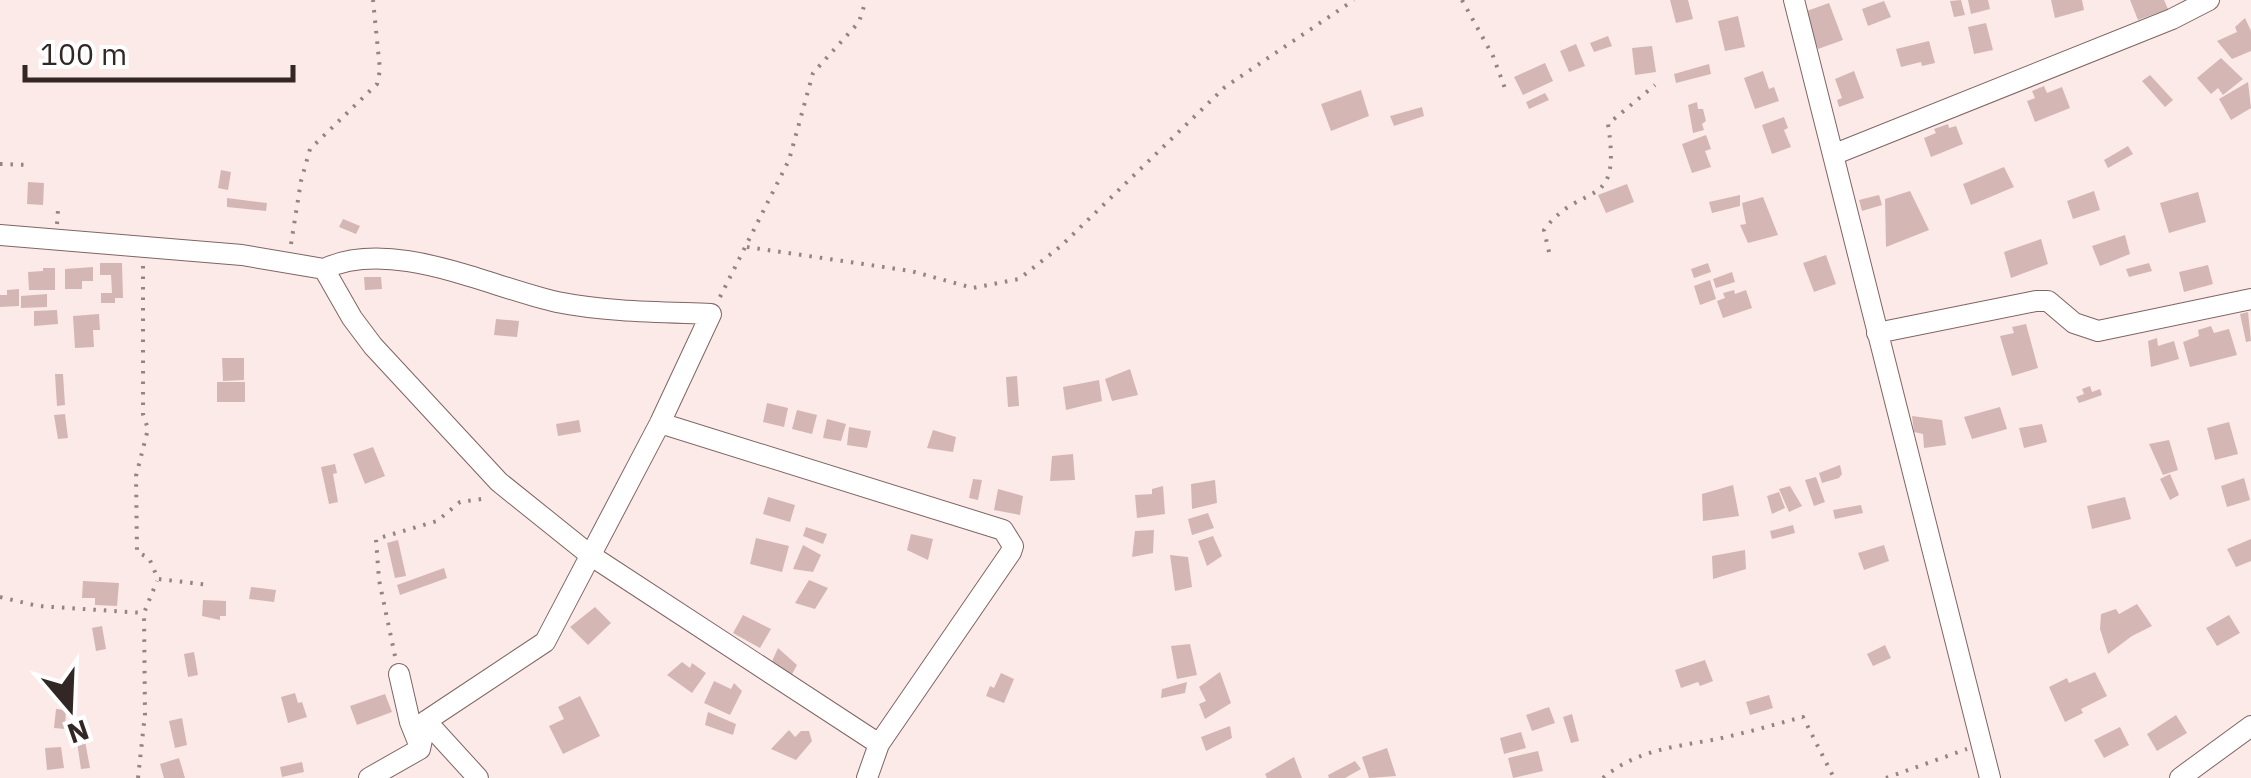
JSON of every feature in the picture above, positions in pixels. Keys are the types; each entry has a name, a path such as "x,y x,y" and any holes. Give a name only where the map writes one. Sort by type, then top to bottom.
{"street":[{"path":"1794,0 1987,768"},
{"path":"1834,154 2172,19 2209,0"},
{"path":"0,235 242,255 324,269 352,258 387,260 464,272 557,302 641,312 711,314 660,423 544,642 426,721 420,749 368,778"},
{"path":"324,269 373,346 499,482 590,555 879,744"},
{"path":"1877,332 2036,301 2048,301 2074,323 2098,331 2251,299"},
{"path":"660,423 1003,530 1009,536 1011,552 879,744 867,778"},
{"path":"399,674 420,749"},
{"path":"426,721 478,778"},
{"path":"2180,778 2251,726"}],"path":[{"path":"288,263 310,149 377,84 380,70 373,0"},
{"path":"711,314 789,160 813,73 859,22 865,2 856,0"},
{"path":"747,248 911,270 973,288 1019,279 1061,246 1225,88 1354,0"},
{"path":"1462,0 1494,56 1506,91"},
{"path":"1549,252 1544,230 1553,218 1599,191 1610,178 1612,147 1608,124 1655,85"},
{"path":"0,164 30,165"},
{"path":"138,778 145,714 144,613 158,579 149,558 136,552 136,476 148,429 143,414 144,246"},
{"path":"399,674 379,580 376,540 437,521 460,502 491,498 499,482"},
{"path":"158,579 208,585"},
{"path":"0,598 38,606 144,613"},
{"path":"1603,778 1617,766 1666,746 1712,740 1803,718 1834,778"},
{"path":"1886,778 1976,746 1987,768"}],"building":[{"path":"1670,0 1688,0 1693,19 1676,23"},
{"path":"1961,0 1965,15 1954,17 1950,1"},
{"path":"1968,0 1988,0 1990,9 1971,14"},
{"path":"2051,0 2082,0 2084,10 2055,18"},
{"path":"2130,0 2164,0 2168,9 2138,20"},
{"path":"1884,1 1891,17 1868,26 1862,9"},
{"path":"1829,3 1843,40 1818,49 1804,12"},
{"path":"1738,16 1745,47 1725,51 1718,21"},
{"path":"2245,18 2251,31 2251,51 2232,59 2217,41 2237,32 2235,27"},
{"path":"1986,23 1993,50 1974,54 1968,27"},
{"path":"1608,36 1612,46 1594,52 1590,43"},
{"path":"1929,41 1935,63 1901,67 1896,49"},
{"path":"1576,44 1585,66 1569,72 1560,51"},
{"path":"1652,46 1656,72 1635,75 1632,48"},
{"path":"2221,58 2243,79 2223,95 2218,88 2211,94 2197,78"},
{"path":"1545,63 1553,81 1523,95 1514,77"},
{"path":"1709,64 1711,74 1676,83 1674,74"},
{"path":"1763,71 1769,89 1774,87 1779,101 1755,109 1744,78"},
{"path":"1854,71 1864,98 1839,107 1837,100 1842,98 1835,79"},
{"path":"2150,75 2173,100 2165,107 2142,81"},
{"path":"2248,82 2251,108 2231,120 2219,99"},
{"path":"2044,86 2047,93 2062,87 2070,108 2035,122 2027,101 2035,98 2032,91"},
{"path":"1361,90 1369,116 1331,131 1321,104"},
{"path":"1545,93 1549,100 1529,109 1526,102"},
{"path":"1697,102 1706,121 1702,124 1704,130 1693,133 1688,105"},
{"path":"1422,107 1424,116 1394,126 1390,116"},
{"path":"1784,117 1791,147 1772,154 1762,125"},
{"path":"1948,124 1949,128 1956,126 1963,144 1931,157 1924,138"},
{"path":"1706,135 1711,149 1705,151 1711,167 1692,173 1682,144"},
{"path":"2128,146 2133,154 2108,168 2104,160"},
{"path":"2004,167 2014,187 1971,205 1963,184"},
{"path":"221,170 231,172 228,190 218,188"},
{"path":"28,182 44,183 43,205 27,204"},
{"path":"1627,184 1634,202 1606,213 1598,195"},
{"path":"1910,191 1929,230 1886,247 1885,199"},
{"path":"2094,191 2100,210 2073,219 2067,201"},
{"path":"2198,192 2206,222 2169,233 2160,203"},
{"path":"1740,195 1740,206 1712,213 1709,202"},
{"path":"1879,195 1882,205 1862,211 1859,200"},
{"path":"1763,197 1778,235 1748,243 1740,225 1746,224 1742,203"},
{"path":"227,198 267,203 266,211 227,207"},
{"path":"343,219 360,226 356,234 339,227"},
{"path":"2125,235 2130,254 2100,266 2092,246"},
{"path":"2041,239 2048,264 2011,278 2004,252"},
{"path":"1826,255 1836,284 1814,292 1803,263"},
{"path":"100,263 122,263 123,298 115,298 115,303 101,303 101,293 112,293 111,275 100,275"},
{"path":"1708,263 1711,272 1694,278 1691,269"},
{"path":"2149,263 2152,271 2129,277 2126,269"},
{"path":"2208,265 2213,284 2184,292 2179,272"},
{"path":"93,267 93,281 82,281 82,289 65,289 65,269"},
{"path":"55,268 55,290 29,290 28,272"},
{"path":"1732,272 1735,282 1716,288 1713,279"},
{"path":"364,277 381,277 382,289 365,290"},
{"path":"1710,280 1716,299 1700,305 1694,286"},
{"path":"19,289 19,306 0,307 0,295"},
{"path":"1734,290 1735,294 1746,290 1752,308 1723,318 1717,301 1725,298 1723,293"},
{"path":"47,294 47,307 21,308 21,296"},
{"path":"57,310 58,324 34,326 34,311"},
{"path":"2248,312 2251,341 2246,342 2240,314"},
{"path":"99,314 100,330 93,330 94,347 75,348 73,316"},
{"path":"496,319 519,321 517,337 494,335"},
{"path":"2026,324 2038,368 2012,376 2000,336 2014,333 2012,327"},
{"path":"2211,326 2214,333 2229,329 2237,355 2190,367 2183,342"},
{"path":"2157,338 2158,346 2174,341 2179,359 2151,367 2148,341"},
{"path":"222,358 244,358 244,380 223,381"},
{"path":"1130,369 1138,395 1112,401 1105,379"},
{"path":"55,374 63,374 65,405 57,406"},
{"path":"1017,376 1019,406 1008,407 1006,377"},
{"path":"1099,380 1102,401 1066,410 1063,387"},
{"path":"217,382 245,382 245,402 217,402"},
{"path":"2090,386 2092,392 2100,389 2102,395 2079,403 2076,397"},
{"path":"767,403 788,408 784,427 763,422"},
{"path":"2000,407 2007,429 1972,439 1964,417"},
{"path":"797,410 817,415 812,434 792,429"},
{"path":"65,414 68,438 58,439 54,415"},
{"path":"1912,416 1942,420 1946,445 1924,448 1923,434 1914,432"},
{"path":"827,419 846,424 841,441 823,438"},
{"path":"579,420 581,432 558,436 556,424"},
{"path":"2229,422 2238,454 2215,460 2207,428"},
{"path":"2042,424 2047,442 2024,448 2019,428"},
{"path":"849,427 871,431 867,448 847,445"},
{"path":"933,430 956,437 953,452 927,448"},
{"path":"2169,440 2178,470 2163,475 2149,444"},
{"path":"373,447 385,476 365,484 353,454"},
{"path":"1073,454 1075,480 1050,481 1052,456"},
{"path":"335,464 338,502 329,504 321,467"},
{"path":"1840,465 1839,478 1822,483 1819,473"},
{"path":"2170,474 2179,495 2170,500 2160,479"},
{"path":"1816,477 1825,502 1814,506 1805,480"},
{"path":"2244,478 2250,500 2227,507 2221,486"},
{"path":"973,479 982,480 978,500 969,498"},
{"path":"1215,480 1217,503 1192,509 1191,484"},
{"path":"1733,485 1739,516 1703,521 1702,494"},
{"path":"1163,486 1165,514 1137,518 1135,495 1152,494 1152,489"},
{"path":"1790,486 1802,506 1789,512 1779,489"},
{"path":"998,489 1023,496 1020,515 994,510"},
{"path":"1779,492 1785,508 1772,514 1767,496"},
{"path":"768,497 795,505 790,522 763,514"},
{"path":"2125,497 2131,519 2092,529 2087,506"},
{"path":"1861,505 1863,513 1835,519 1833,510"},
{"path":"1208,513 1214,528 1192,535 1188,519"},
{"path":"1793,525 1795,533 1772,539 1770,531"},
{"path":"806,527 827,534 823,544 803,536"},
{"path":"1154,530 1153,553 1132,557 1135,531"},
{"path":"911,534 933,539 928,560 907,550"},
{"path":"1213,536 1222,556 1207,566 1198,541"},
{"path":"756,538 789,546 782,572 750,564"},
{"path":"2251,539 2251,561 2236,567 2227,549"},
{"path":"398,540 406,576 395,578 387,543"},
{"path":"803,545 821,555 813,572 793,569"},
{"path":"1884,545 1889,561 1864,570 1858,553"},
{"path":"1745,550 1746,569 1713,579 1712,556"},
{"path":"1170,555 1188,557 1192,587 1175,591"},
{"path":"444,568 447,578 400,595 397,585"},
{"path":"809,580 828,588 815,609 795,603"},
{"path":"83,581 119,583 117,606 95,605 95,598 82,598"},
{"path":"251,587 276,590 274,602 249,599"},
{"path":"203,600 226,601 226,616 220,616 220,620 202,616"},
{"path":"2137,604 2152,626 2108,654 2100,629 2101,614 2116,609 2119,614"},
{"path":"595,607 611,623 588,645 570,627"},
{"path":"743,615 771,629 760,648 733,633"},
{"path":"2229,615 2240,633 2217,646 2206,628"},
{"path":"102,626 106,649 96,651 92,628"},
{"path":"1190,644 1197,675 1177,679 1171,646"},
{"path":"1885,645 1891,658 1873,666 1867,654"},
{"path":"778,648 797,665 790,678 769,668"},
{"path":"194,652 198,675 188,677 184,654"},
{"path":"1705,660 1713,681 1681,688 1675,670"},
{"path":"682,662 690,668 692,663 706,673 692,693 667,675"},
{"path":"1220,672 1231,703 1205,719 1199,704 1206,701 1199,687"},
{"path":"2095,672 2107,696 2065,722 2049,687"},
{"path":"1001,673 1014,679 1004,703 986,696"},
{"path":"714,681 731,689 734,683 742,691 730,715 704,703"},
{"path":"1187,682 1185,693 1161,698 1162,689"},
{"path":"295,693 307,717 288,723 281,697"},
{"path":"385,694 392,712 357,725 350,706"},
{"path":"1769,695 1773,708 1750,715 1746,702"},
{"path":"580,696 600,736 563,754 549,726 564,719 558,707"},
{"path":"1549,707 1555,723 1532,731 1526,715"},
{"path":"56,709 66,710 65,729 54,728"},
{"path":"708,712 736,724 733,735 705,725"},
{"path":"1572,714 1579,741 1571,743 1563,717"},
{"path":"2176,715 2187,733 2157,751 2147,734"},
{"path":"182,718 187,745 175,748 169,721"},
{"path":"1230,726 1232,738 1206,751 1201,737"},
{"path":"2120,727 2129,745 2104,758 2094,740"},
{"path":"789,730 795,737 801,731 809,731 812,741 796,760 771,749"},
{"path":"1521,732 1526,748 1504,754 1500,738"},
{"path":"85,741 90,768 81,769 77,742"},
{"path":"61,747 64,768 47,770 45,748"},
{"path":"1387,748 1396,776 1369,778 1362,757"},
{"path":"1538,751 1543,771 1513,778 1508,758"},
{"path":"1294,757 1302,778 1267,778 1265,774"},
{"path":"179,758 185,778 164,778 160,764"},
{"path":"1355,761 1361,769 1345,778 1329,778 1328,775"},
{"path":"302,762 304,772 282,777 280,767"}]}
